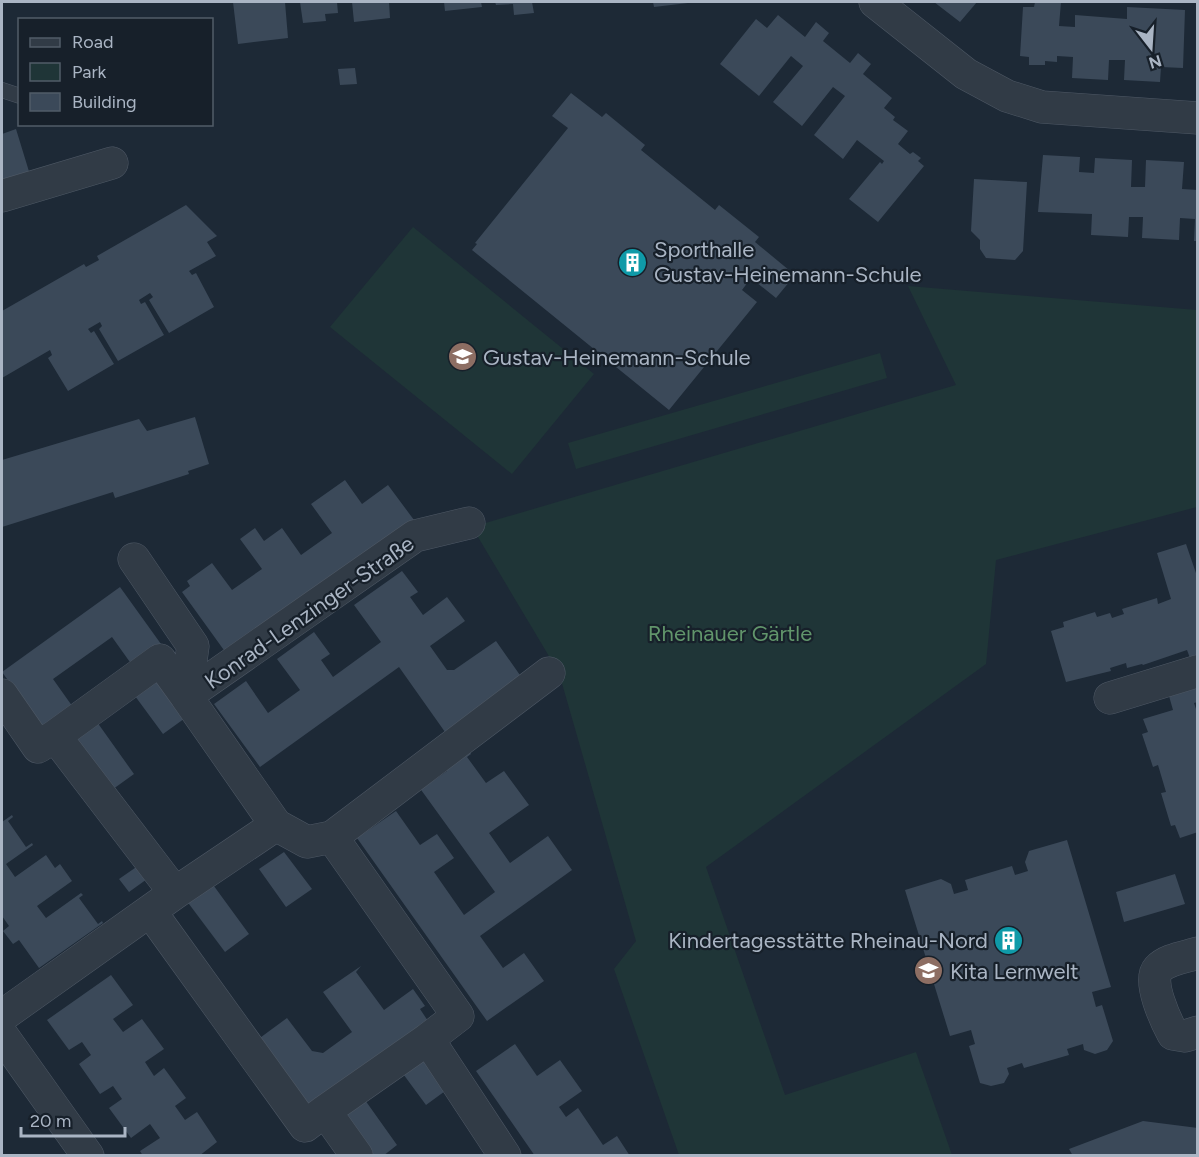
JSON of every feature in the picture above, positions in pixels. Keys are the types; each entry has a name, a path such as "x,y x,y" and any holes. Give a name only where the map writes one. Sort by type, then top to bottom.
{"street":[{"path":"875,2 966,74 1007,96 1042,107 1197,118"},
{"path":"2,195 112,163"},
{"name":"Konrad-Lenzinger-Straße","path":"186,696 415,536 469,523"},
{"name":"Konrad-Lenzinger-Straße","path":"134,560 193,646 186,696"},
{"name":"Konrad-Lenzinger-Straße","path":"2,695 38,747 160,660 276,825 307,842 332,837"},
{"path":"1110,698 1197,671"},
{"path":"150,910 305,1126 458,1016 332,837 549,673"},
{"path":"55,736 175,892"},
{"path":"2,1016 175,892 276,825"},
{"path":"1197,953 1165,964 1157,970 1154,981 1167,1023 1173,1034 1185,1036 1197,1032"},
{"path":"2,1035 88,1155"},
{"path":"428,1039 505,1155"},
{"path":"325,1111 357,1155"}],"lane":[{"path":"2,90 18,95"}],"green space":[{"path":"413,227 594,374 512,474 330,327"},
{"name":"Rheinauer Gärtle","path":"908,286 1197,310 1197,507 996,560 986,664 706,867 785,1095 916,1052 952,1155 679,1155 614,969 636,941 559,673 472,527 956,385"},
{"path":"880,353 887,378 576,469 568,443"}],"building":[{"path":"233,2 285,2 288,38 238,44"},
{"path":"300,2 337,2 338,13 325,14 326,21 303,23"},
{"path":"352,2 389,2 390,18 354,22"},
{"path":"444,2 481,2 482,7 445,11"},
{"path":"495,2 532,2 534,13 514,15 513,4 496,5"},
{"path":"653,2 688,2 688,3 654,7"},
{"path":"934,2 977,2 960,22"},
{"path":"1035,2 1061,2 1059,26 1075,27 1075,15 1127,19 1127,7 1185,10 1183,68 1161,67 1160,82 1124,80 1125,60 1109,60 1108,80 1072,78 1073,57 1057,56 1057,62 1045,61 1045,65 1029,65 1029,57 1020,56 1023,7 1034,7"},
{"path":"778,15 805,37 816,22 829,33 823,41 850,63 858,53 871,64 863,74 892,98 884,108 895,117 893,120 908,131 898,144 910,154 913,152 921,158 918,161 924,166 878,222 849,199 880,162 882,164 884,161 857,140 843,159 814,135 845,96 833,87 802,126 773,102 803,66 791,56 759,96 720,64 756,19 767,28"},
{"path":"355,68 357,84 340,85 338,69"},
{"name":"Sporthalle Gustav-Heinemann-Schule","path":"571,93 602,117 606,113 645,145 641,150 715,210 719,205 759,237 755,242 795,275 776,298 751,278 742,290 757,302 669,410 472,250 477,244 475,243 568,128 552,116"},
{"path":"16,129 31,178 2,188 2,134"},
{"path":"1043,155 1080,157 1079,172 1094,173 1095,158 1132,160 1131,187 1145,187 1146,160 1184,162 1182,189 1198,190 1198,241 1194,241 1195,219 1180,218 1179,240 1142,238 1143,217 1129,217 1128,237 1091,235 1092,214 1038,212"},
{"path":"974,179 1027,182 1023,251 1015,260 986,258 980,249 980,240 971,231"},
{"path":"186,205 217,236 207,242 216,256 189,271 192,275 196,273 214,307 169,333 149,300 153,297 150,293 139,300 141,304 145,302 164,335 118,361 99,329 102,326 100,322 88,329 91,333 94,331 114,364 68,391 48,358 52,355 50,350 2,378 2,311 84,264 86,267 99,260 97,256"},
{"path":"195,417 209,464 188,471 189,474 115,498 113,492 2,527 2,460 139,419 147,431"},
{"path":"345,480 362,504 388,485 414,520 226,653 182,592 190,586 187,581 212,563 232,590 262,569 240,539 255,528 264,541 282,528 301,555 332,533 311,504"},
{"path":"1186,544 1198,579 1198,656 1190,658 1187,650 1143,665 1127,668 1126,663 1110,668 1111,671 1066,682 1051,631 1064,627 1063,622 1095,612 1097,617 1110,613 1112,618 1124,614 1122,609 1157,598 1158,604 1171,599 1157,553"},
{"path":"402,571 418,592 410,597 423,615 447,597 465,621 430,646 447,670 454,670 496,641 522,678 445,732 399,667 260,767 214,704 246,681 268,713 300,690 277,659 314,632 330,654 321,660 333,677 381,642 354,605"},
{"path":"120,587 161,644 132,665 112,637 53,679 75,710 45,732 2,672"},
{"path":"161,677 188,716 163,734 135,696"},
{"path":"1198,686 1198,702 1194,703 1198,715 1198,832 1180,838 1175,825 1171,826 1161,793 1166,792 1158,765 1153,767 1142,734 1148,732 1143,719 1173,710 1169,696"},
{"path":"97,722 134,774 109,792 72,740"},
{"path":"470,752 471,754 467,757 486,783 504,771 529,805 489,833 510,863 548,836 572,870 480,936 503,968 524,953 544,981 487,1021 357,838 396,811 420,845 437,834 454,858 434,872 464,915 495,892 419,787 422,785 423,788"},
{"path":"12,815 13,817 8,821 26,847 32,843 33,845 6,864 15,877 46,855 55,868 60,864 72,881 37,906 46,918 81,893 83,895 79,898 98,924 102,921 103,923 39,968 19,940 13,944 3,931 9,926 2,916 2,822"},
{"name":"Kindertagesstätte Rheinau-Nord","path":"1067,840 1111,987 1092,992 1096,1007 1102,1005 1113,1041 1107,1050 1095,1054 1084,1050 1083,1044 1067,1049 1069,1055 1024,1068 1022,1063 1007,1068 1009,1074 1004,1083 991,1086 980,1083 969,1046 975,1044 971,1030 950,1036 905,890 941,879 951,884 954,894 968,890 965,880 1012,866 1015,875 1028,871 1025,862 1029,851"},
{"path":"284,852 312,889 286,907 259,869"},
{"path":"145,861 154,874 129,892 119,879"},
{"path":"1175,874 1185,904 1124,922 1116,892"},
{"path":"211,882 249,934 225,952 186,900"},
{"path":"361,966 356,972 384,1010 413,989 425,1006 420,1009 432,1027 307,1116 253,1043 287,1018 312,1051 323,1053 352,1032 323,992"},
{"path":"111,975 133,1005 113,1019 123,1032 142,1019 164,1049 145,1062 154,1076 164,1068 186,1098 175,1106 185,1120 197,1112 217,1142 199,1156 143,1156 140,1151 160,1138 150,1124 131,1138 109,1108 122,1099 113,1086 100,1094 79,1064 91,1055 82,1042 69,1050 47,1020"},
{"path":"515,1044 537,1076 560,1060 582,1091 559,1107 566,1117 578,1108 603,1145 617,1136 630,1156 535,1156 476,1071"},
{"path":"424,1048 452,1086 426,1105 398,1067"},
{"path":"360,1093 397,1145 383,1156 367,1156 335,1111"},
{"path":"1143,1121 1198,1128 1198,1156 1073,1156 1069,1149"}],"place":[{"name":"Sporthalle Gustav-Heinemann-Schule","path":"633,262"},
{"name":"Gustav-Heinemann-Schule","path":"462,357"},
{"name":"Kindertagesstätte Rheinau-Nord","path":"1009,940"},
{"name":"Kita Lernwelt","path":"929,971"}]}
